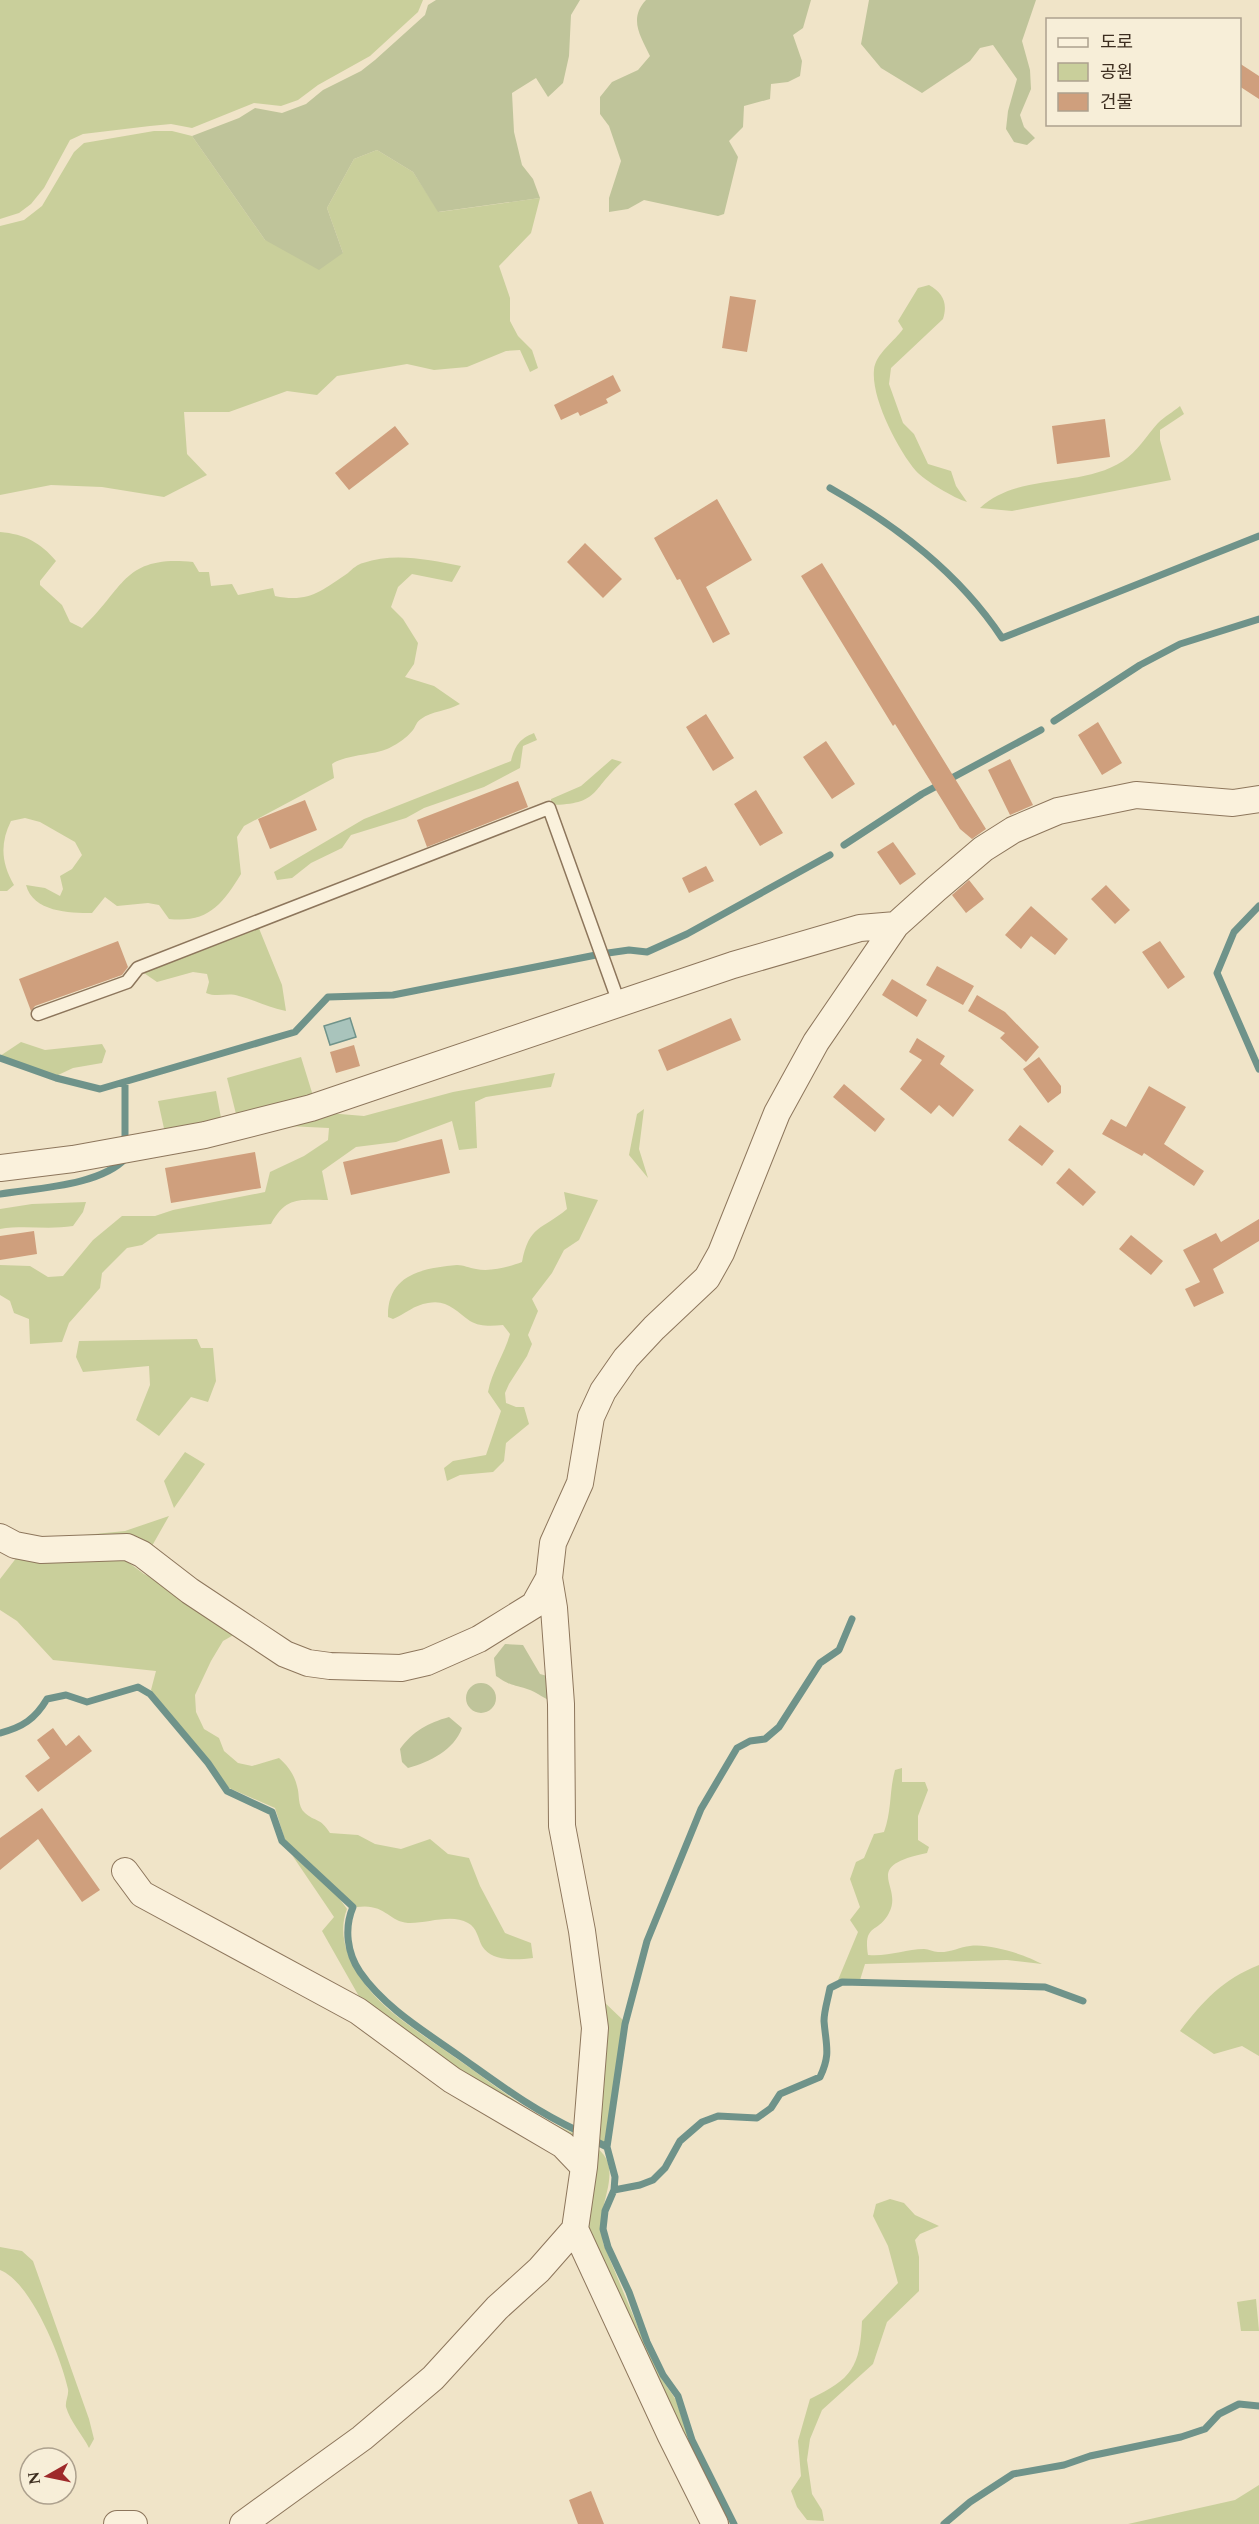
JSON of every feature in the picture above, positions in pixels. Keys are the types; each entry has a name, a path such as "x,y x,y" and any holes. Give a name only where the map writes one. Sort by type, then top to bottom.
{"street":[{"path":"243,2524 362,2438 433,2378 497,2308 539,2270 575,2229 584,2167 595,2028 582,1930 562,1827 561,1704 549,1578 553,1543 579,1483 585,1462 591,1417 603,1391 626,1358 706,1278 721,1253 777,1113 816,1042 896,925 982,849 1013,830 1058,811 1136,795 1233,803 1259,799"},
{"path":"0,1168 73,1159 205,1135 311,1108 733,965 860,928 896,925"},
{"path":"0,1537 15,1545 41,1550 127,1547 142,1554 190,1591 285,1654 308,1663 330,1666 401,1668 427,1662 478,1639 534,1605 549,1578"},
{"path":"125,1871 142,1894 358,2011 452,2080 563,2145 584,2167"},
{"path":"575,2229 666,2426 716,2524"},
{"path":"117,2524 134,2524"}],"lane":[{"path":"38,1014 127,982 138,968 549,808 619,1003"}],"green space":[{"path":"0,0 423,0 418,12 370,56 318,85 298,100 281,106 254,103 192,128 171,124 150,126 83,134 70,140 44,188 31,204 19,213 0,219"},
{"path":"436,0 580,0 571,15 569,56 563,83 548,97 536,78 512,93 514,132 522,165 533,179 540,198 438,212 413,172 377,150 354,159 327,208 343,253 319,270 265,240 192,136 239,118 255,108 282,113 306,104 323,90 361,71 375,60 425,15 428,5"},
{"path":"646,0 811,0 803,28 793,35 802,61 800,76 788,82 771,84 770,99 744,106 743,127 729,141 738,157 724,214 718,216 644,200 628,209 609,212 609,198 621,161 609,126 600,114 600,97 612,82 638,70 650,56 640,35 637,21 641,7"},
{"path":"869,0 1036,0 1022,41 1030,70 1031,89 1020,115 1024,127 1035,138 1027,145 1014,142 1006,129 1008,111 1017,79 993,45 980,48 970,61 922,93 881,68 861,44"},
{"path":"154,131 172,131 192,136 265,240 343,253 327,208 354,159 377,150 413,172 439,212 540,198 531,233 499,266 510,298 510,321 518,336 532,350 538,368 530,372 520,350 506,351 467,367 434,370 407,364 337,376 317,395 287,391 229,412 184,412 187,454 207,475 164,497 102,487 51,485 0,495 0,226 24,220 42,206 74,152 84,143"},
{"path":"929,285 938,291 943,299 945,308 943,319 891,368 889,384 903,423 914,434 928,464 951,471 956,486 967,502 940,489 916,471 909,462 887,423 874,382 875,364 903,329 898,321 918,288"},
{"path":"1180,406 1184,414 1160,430 1160,440 1171,480 1012,511 980,508 995,497 1012,489 1106,470 1128,457 1158,423"},
{"path":"0,532 32,540 56,561 40,581 40,585 62,605 70,622 82,628 127,577 138,569 170,561 193,562 199,572 209,572 211,586 232,584 238,595 273,588 275,596 287,598 314,594 357,566 375,560 412,558 461,566 452,582 412,574 398,587 391,607 403,619 418,643 414,664 405,677 434,686 460,704 421,719 407,736 389,748 337,761 332,764 334,778 244,826 237,837 241,874 220,903 204,915 194,918 169,919 159,905 148,903 117,906 105,897 92,913 63,911 44,906 30,894 26,885 45,888 60,896 63,889 60,876 72,869 82,855 75,842 40,822 25,818 11,821 7,829 4,861 14,885 7,891 0,891"},
{"path":"534,733 537,740 523,746 520,768 484,787 424,808 406,818 351,835 342,848 311,863 292,878 277,880 274,872 364,819 511,761 518,744"},
{"path":"612,759 622,762 587,799 551,805 551,799 581,786"},
{"path":"258,926 282,985 286,1011 235,995 206,993 209,982 207,974 193,972 157,982 141,971"},
{"path":"21,1042 45,1050 102,1044 106,1051 102,1063 73,1068 56,1076 0,1056"},
{"path":"301,1057 314,1099 237,1118 227,1078"},
{"path":"555,1073 551,1087 486,1097 475,1102 477,1148 459,1150 452,1121 396,1142 356,1147 322,1171 328,1200 302,1200 288,1204 282,1208 271,1224 158,1234 142,1245 127,1248 102,1273 100,1288 69,1323 62,1342 30,1344 29,1319 14,1313 10,1301 0,1295 0,1265 30,1266 48,1277 63,1276 93,1240 122,1216 155,1216 173,1210 265,1192 270,1172 304,1156 328,1140 329,1128 287,1126 328,1113 364,1116 453,1092"},
{"path":"216,1091 222,1123 165,1133 158,1101"},
{"path":"644,1109 639,1149 648,1178 629,1155 637,1114"},
{"path":"564,1192 598,1200 579,1240 564,1250 552,1273 532,1299 538,1311 528,1335 532,1344 505,1393 506,1403 524,1407 529,1424 506,1443 504,1461 493,1472 460,1475 447,1481 444,1468 453,1461 486,1455 501,1411 488,1392 510,1334 503,1325 486,1326 474,1323 446,1304 435,1302 418,1306 393,1319 388,1317 393,1292 409,1276 431,1268 462,1265 487,1270 522,1262 528,1241 533,1235 567,1209"},
{"path":"86,1202 83,1212 73,1226 0,1229 0,1209 32,1204"},
{"path":"197,1339 201,1348 213,1348 216,1381 208,1402 191,1397 159,1436 136,1420 150,1385 149,1366 83,1372 76,1357 79,1341"},
{"path":"185,1452 205,1464 174,1508 164,1481"},
{"path":"169,1516 148,1553 81,1544 85,1535 125,1531"},
{"path":"17,1557 121,1557 144,1574 180,1592 237,1633 223,1641 195,1695 196,1712 204,1729 219,1738 224,1751 238,1763 252,1766 279,1758 294,1778 302,1810 323,1824 330,1833 358,1835 375,1844 401,1849 430,1839 448,1854 469,1858 480,1886 505,1933 531,1943 533,1958 512,1959 492,1955 482,1946 473,1928 461,1920 446,1919 408,1923 401,1922 374,1908 357,1907 285,1840 275,1808 229,1788 151,1690 156,1671 53,1660 17,1621 0,1610 0,1579"},
{"path":"505,1644 523,1645 540,1674 554,1678 557,1704 531,1690 508,1683 496,1676 494,1658"},
{"path":"481,1683 492,1687 496,1698 492,1709 481,1713 470,1709 466,1698 470,1687"},
{"path":"449,1717 462,1728 453,1743 433,1759 408,1768 402,1762 400,1749 422,1728"},
{"path":"902,1768 902,1782 925,1782 928,1790 918,1816 918,1840 929,1847 927,1853 906,1858 894,1864 889,1871 892,1903 885,1920 870,1933 867,1945 868,1955 924,1949 942,1952 987,1946 1007,1950 1042,1964 1007,1960 865,1964 860,1980 838,1980 858,1932 850,1920 860,1907 850,1879 856,1862 864,1858 874,1834 884,1832 895,1770"},
{"path":"292,1855 334,1891 347,1909 343,1935 347,1952 360,1977 379,2000 413,2029 522,2105 582,2137 579,2145 518,2111 365,2007 322,1931 334,1917"},
{"path":"1259,1965 1259,2056 1242,2046 1214,2054 1180,2031 1197,2010 1224,1984"},
{"path":"603,2001 624,2021 605,2143 593,2137"},
{"path":"592,2145 606,2158 610,2174 602,2218 603,2243 645,2344 660,2376 676,2400 689,2440 730,2524 724,2524 588,2234"},
{"path":"890,2199 904,2203 915,2215 939,2226 920,2234 915,2240 919,2257 919,2291 887,2322 873,2364 822,2410 810,2439 807,2460 812,2494 822,2510 824,2521 807,2520 797,2507 791,2491 801,2476 798,2441 810,2399 836,2385 851,2370 859,2350 862,2321 898,2283 888,2246 873,2216 876,2204"},
{"path":"0,2247 22,2251 33,2261 89,2419 94,2439 89,2448 70,2418 66,2407 68,2389 52,2340 23,2289 12,2277 0,2270"},
{"path":"1256,2299 1259,2331 1241,2331 1237,2302"},
{"path":"1259,2485 1259,2524 1128,2524 1235,2500"}],"water":[{"path":"350,1018 356,1037 330,1045 324,1026"}],"building":[{"path":"1241,64 1259,76 1259,99 1241,87"},
{"path":"730,296 756,300 747,352 722,348"},
{"path":"613,375 621,391 606,399 608,403 580,416 578,412 561,420 554,405"},
{"path":"1105,419 1110,457 1057,464 1052,426"},
{"path":"395,426 409,444 349,490 335,473"},
{"path":"717,499 752,560 706,587 730,634 713,643 680,579 677,580 654,538"},
{"path":"585,543 622,579 603,598 567,562"},
{"path":"822,563 986,829 972,839 960,829 895,724 893,726 801,576"},
{"path":"706,714 734,758 713,771 686,727"},
{"path":"1098,722 1122,763 1102,775 1078,735"},
{"path":"826,741 855,784 832,799 803,757"},
{"path":"1010,759 1033,805 1010,815 988,770"},
{"path":"518,781 528,807 427,847 417,820"},
{"path":"756,790 783,833 760,846 734,804"},
{"path":"305,800 317,830 270,849 258,819"},
{"path":"893,842 916,874 900,885 877,852"},
{"path":"706,866 714,881 689,893 682,878"},
{"path":"969,880 984,899 966,913 952,895"},
{"path":"1106,885 1130,910 1115,924 1091,899"},
{"path":"1031,906 1068,939 1055,955 1031,936 1021,949 1005,935"},
{"path":"118,941 128,967 122,975 35,1006 31,1011 19,979"},
{"path":"1160,941 1185,977 1168,989 1142,952"},
{"path":"937,966 974,986 963,1005 926,985"},
{"path":"892,979 927,1000 917,1017 882,995"},
{"path":"977,995 1005,1012 1039,1047 1026,1062 1000,1038 1005,1033 968,1011"},
{"path":"731,1018 741,1040 667,1071 658,1050"},
{"path":"917,1038 945,1056 940,1064 974,1090 953,1117 939,1105 931,1114 900,1089 922,1060 909,1052"},
{"path":"354,1045 360,1066 336,1073 330,1052"},
{"path":"1039,1057 1061,1086 1061,1093 1048,1103 1023,1069"},
{"path":"844,1084 885,1119 875,1132 833,1097"},
{"path":"1149,1086 1186,1107 1164,1144 1204,1171 1194,1186 1144,1153 1142,1156 1102,1134 1111,1119 1126,1127"},
{"path":"1020,1125 1054,1151 1042,1166 1008,1140"},
{"path":"442,1139 450,1173 351,1195 343,1162"},
{"path":"255,1152 261,1188 171,1203 165,1168"},
{"path":"1069,1168 1096,1192 1083,1206 1056,1183"},
{"path":"1259,1219 1259,1241 1213,1269 1224,1293 1194,1307 1185,1289 1200,1282 1183,1250 1216,1233 1221,1242"},
{"path":"34,1231 37,1254 0,1260 0,1236"},
{"path":"1131,1235 1163,1261 1151,1275 1119,1249"},
{"path":"53,1728 66,1746 79,1735 92,1751 38,1792 25,1776 50,1758 37,1740"},
{"path":"42,1808 100,1890 82,1902 38,1839 0,1870 0,1838"},
{"path":"591,2491 604,2524 578,2524 569,2500"}],"waterway":[{"path":"830,488 879,518 925,553 966,592 1002,638 1259,536"},
{"path":"1054,721 1140,665 1180,644 1259,619"},
{"path":"844,845 922,794 1041,730"},
{"path":"0,1058 56,1078 100,1089 295,1032 328,997 393,995 601,954 629,950 647,952 687,934 830,855"},
{"path":"1259,906 1234,932 1217,973 1259,1069"},
{"path":"125,1082 125,1143"},
{"path":"0,1194 84,1180 100,1175 126,1158"},
{"path":"607,2147 625,2024 647,1941 701,1809 737,1748 750,1741 765,1739 779,1727 820,1663 839,1650 852,1619"},
{"path":"0,1733 28,1721 47,1699 66,1695 87,1702 138,1687 150,1694 208,1763 227,1791 272,1812 282,1841 353,1907 348,1923 348,1940 352,1957 370,1985 418,2027 502,2086 545,2114 578,2131"},
{"path":"614,2190 653,2180 665,2168 680,2141 702,2122 718,2116 757,2118 771,2108 780,2094 820,2077 827,2056 824,2017 830,1988 842,1982 1045,1987 1083,2001"},
{"path":"597,2142 607,2147 615,2177 614,2190 605,2211 603,2229 608,2247 629,2292 647,2342 663,2375 678,2396 692,2440 734,2524"},
{"path":"944,2524 970,2502 1013,2474 1064,2465 1090,2456 1181,2437 1205,2429 1219,2414 1239,2404 1259,2406"}]}
